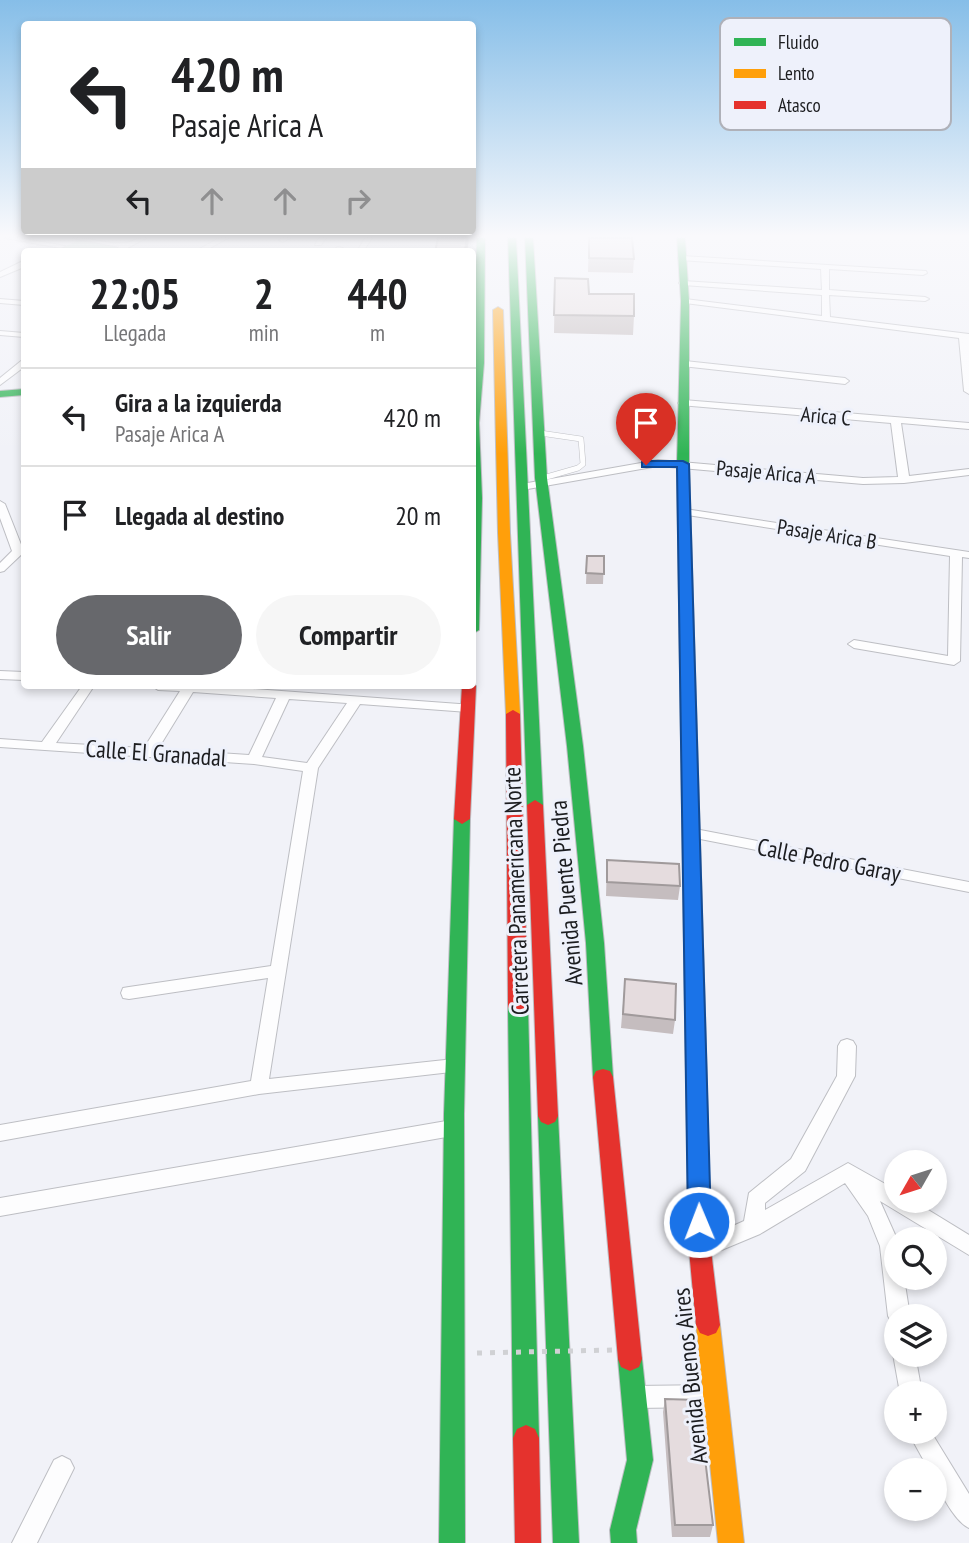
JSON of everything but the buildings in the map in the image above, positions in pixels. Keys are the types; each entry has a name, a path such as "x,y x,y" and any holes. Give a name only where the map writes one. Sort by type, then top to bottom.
{"main road":[{"path":"476,363 478,310"},
{"name":"Carretera Panamericana Norte","path":"498,310 513,725 528,1543"},
{"name":"Carretera Panamericana Norte","path":"515,310 566,1543"},
{"name":"Avenida Puente Piedra","path":"534,310 541,482 575,746 595,943 606,1128 640,1460 623,1530 624,1543"},
{"name":"Avenida Buenos Aires","path":"685,310 683,464 700,1250 731,1543"},
{"path":"0,394 21,392"},
{"path":"452,1543 452,1128 469,689"}],"street":[{"path":"763,310 966,337 969,391"},
{"path":"826,310 826,318"},
{"path":"0,333 21,335"},
{"path":"685,364 845,381"},
{"path":"0,382 21,365"},
{"name":"Arica C","path":"683,402 896,422 969,426"},
{"path":"896,422 904,480"},
{"name":"Pasaje Arica A","path":"522,485 646,465 683,464 863,481 904,480 969,472"},
{"path":"0,504 21,551 0,569"},
{"name":"Pasaje Arica B","path":"685,512 962,554"},
{"path":"853,644 954,661 962,554"},
{"path":"0,675 21,676"},
{"path":"47,745 86,689"},
{"path":"149,752 188,689"},
{"path":"203,689 468,709"},
{"path":"254,760 285,695"},
{"path":"259,1087 311,768 356,700"},
{"name":"Calle El Granadal","path":"0,743 254,760 311,768"},
{"name":"Calle Pedro Garay","path":"690,833 969,887"},
{"path":"129,993 277,971"},
{"path":"753,1228 756,1199 798,1164 834,1100 846,1076 847,1046"},
{"path":"0,1133 259,1087 454,1066"},
{"path":"0,1207 452,1128"},
{"path":"700,1250 753,1228 802,1202 848,1171"},
{"path":"848,1171 969,1246"},
{"path":"848,1171 876,1211 890,1246 897,1304"},
{"path":"634,1397 715,1396"},
{"path":"926,1444 969,1516"},
{"path":"24,1543 62,1468"}],"lane":[{"path":"519,430 578,436 581,439 583,464 541,482"}],"path":[{"path":"477,1353 612,1350"}],"traffic: fast":[{"path":"476,399 480,310"},
{"path":"515,310 535,805"},
{"path":"533,310 541,478 575,746 595,943 603,1077"},
{"path":"685,310 683,464 695,1012"},
{"path":"0,394 21,392"},
{"path":"452,1543 454,1114 462,819"},
{"path":"518,1007 526,1438"},
{"path":"548,1116 566,1543"},
{"path":"624,1543 623,1530 640,1460 630,1359"}],"traffic: slow":[{"path":"498,310 504,533 513,714"},
{"path":"708,1325 731,1543"}],"traffic: jam":[{"path":"462,819 469,689"},
{"path":"513,714 518,1007"},
{"path":"535,805 548,1116"},
{"path":"695,1012 700,1250 708,1325"},
{"path":"603,1077 630,1359"},
{"path":"526,1438 528,1543"}],"route":[{"path":"646,465 683,464 699,1222"}]}
